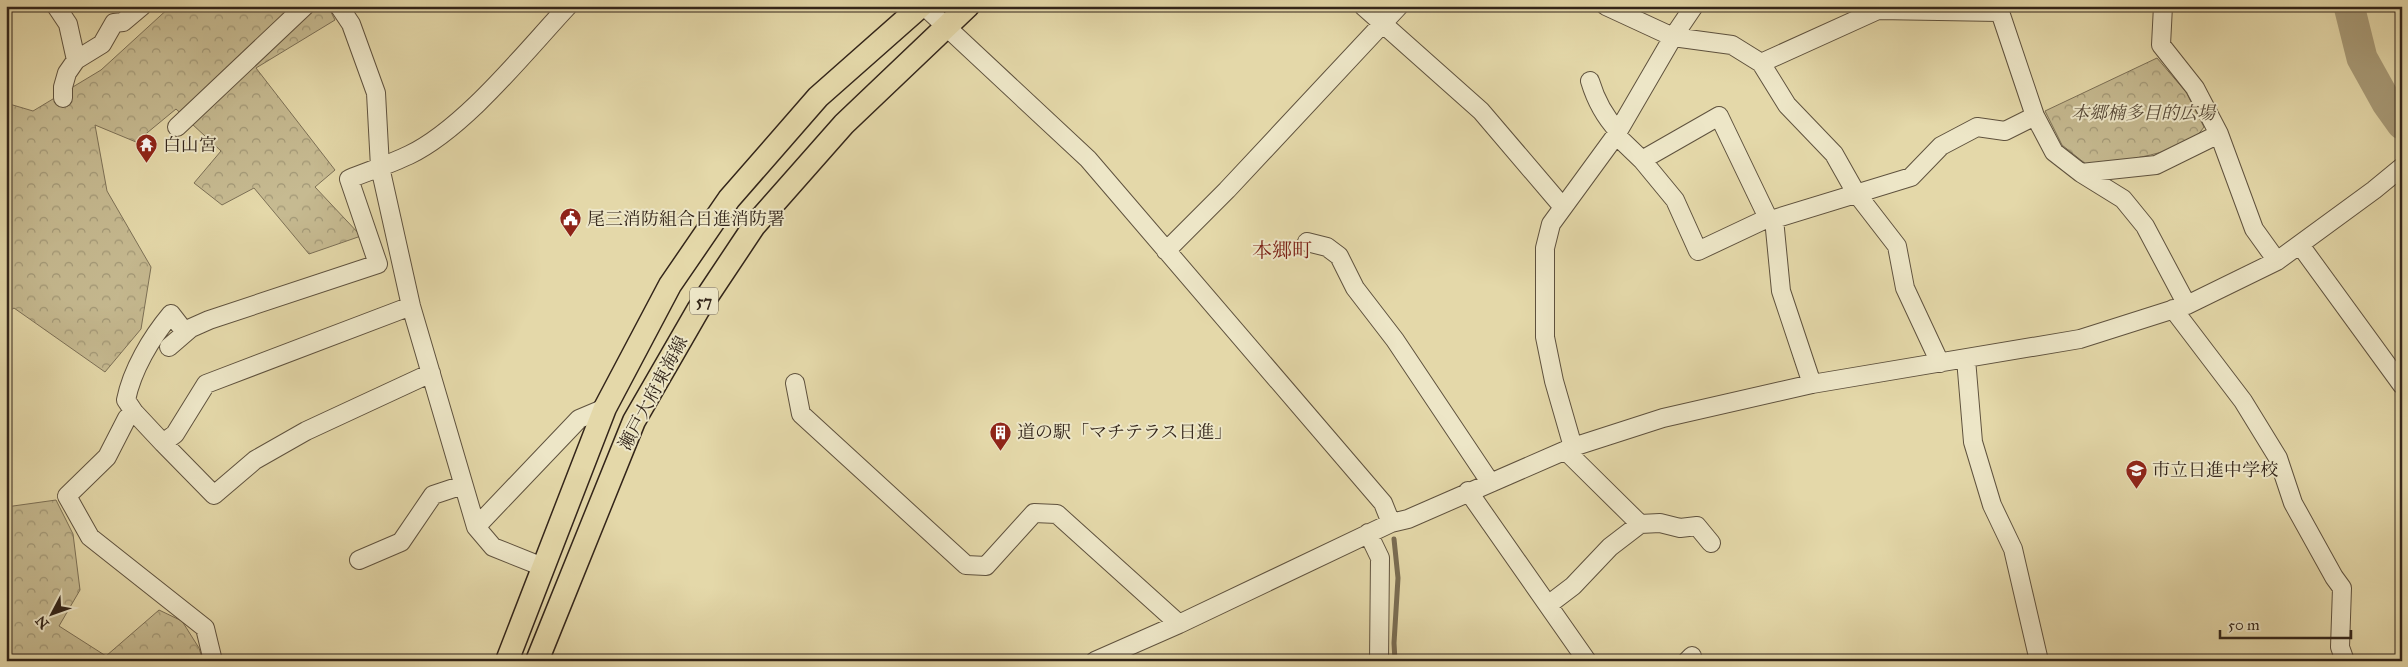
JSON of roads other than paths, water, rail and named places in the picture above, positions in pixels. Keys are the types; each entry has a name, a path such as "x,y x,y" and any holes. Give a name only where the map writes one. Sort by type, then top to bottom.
{"main road":[{"name":"瀬戸大府東海線","path":"508,661 605,408 670,285 729,199 818,97 922,6"},
{"name":"瀬戸大府東海線","path":"537,661 634,421 698,310 754,226 844,124 968,6"}],"street":[{"path":"63,98 63,87 67,73 76,60 102,44 114,23 123,22 142,6"},
{"path":"177,127 306,6"},
{"path":"339,6 351,24 376,94 380,167 411,306 476,528 493,547 543,567"},
{"path":"169,347 185,332 209,320 378,264 349,179 411,154 447,130 488,92 568,6"},
{"path":"922,6 1088,160 1383,503 1392,523"},
{"path":"1363,6 1481,111 1562,206"},
{"path":"1166,251 1227,190 1399,6"},
{"path":"1606,6 1673,37 1732,44 1761,63 1787,105 1834,154 1856,193 1897,246 1905,288 1940,363"},
{"path":"1640,524 1570,449 1545,337 1545,248 1551,224 1562,206 1617,133 1673,37 1694,6"},
{"path":"2163,6 2161,45 2195,88 2219,134 2254,229 2277,261"},
{"path":"1761,63 1877,8 1999,9 2035,116 2054,152 2082,173 2123,199 2145,226 2180,307 2243,401 2278,458 2294,503 2334,578 2342,588 2340,647 2345,661"},
{"path":"54,9 68,24 76,60"},
{"path":"1590,81 1595,98 1617,133 1675,200 1698,251 1771,219 1911,177 1941,146 1977,127 2005,131 2035,116"},
{"path":"1642,160 1719,116 1771,219 1781,291 1812,384"},
{"path":"2082,173 2156,165 2219,134"},
{"path":"1095,661 1179,624 1368,533 1408,518 1570,449 1663,418 1812,384 2080,339 2180,307 2277,261 2374,190 2402,167"},
{"path":"1307,242 1327,247 1339,256 1355,288 1395,340 1490,482"},
{"path":"2300,245 2402,385"},
{"path":"163,443 175,434 206,384 411,306"},
{"path":"185,332 171,314 161,326 130,382 126,400 134,412 214,495 255,460 306,431 431,373"},
{"path":"1966,359 1973,442 1992,505 2013,549 2039,661"},
{"path":"795,384 801,414 966,565 986,566 1034,513 1057,514 1179,624"},
{"path":"476,528 580,419 605,408"},
{"path":"134,412 127,418 107,457 67,496 90,537 205,628 213,661"},
{"path":"359,560 401,542 433,495 463,485"},
{"path":"1468,491 1588,661"},
{"path":"1548,604 1573,586 1610,547 1640,524 1660,523 1680,528 1698,526 1711,543"},
{"path":"1368,533 1380,558 1379,661"}],"waterway":[{"path":"2349,6 2362,58 2387,103 2402,124"},
{"path":"1394,539 1398,578 1394,643 1395,661"}],"place":[{"name":"白山宮","path":"147,164"},
{"name":"尾三消防組合日進消防署","path":"571,238"},
{"name":"道の駅「マチテラス日進」","path":"1001,451"},
{"name":"市立日進中学校","path":"2136,489"}],"district":[{"name":"本郷町","path":"1282,250"}],"park label":[{"name":"本郷楠多目的広場","path":"2143,113"}]}
